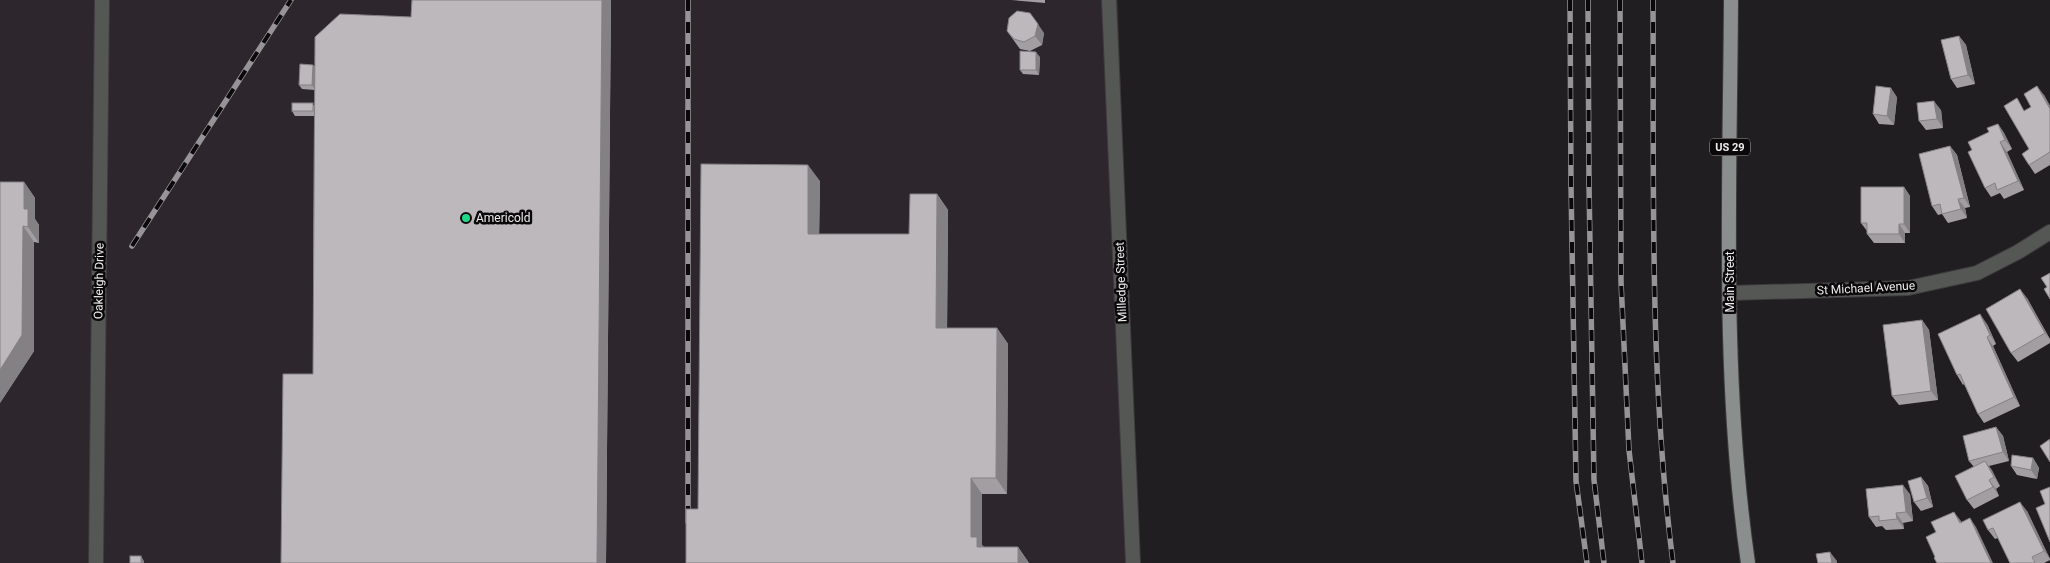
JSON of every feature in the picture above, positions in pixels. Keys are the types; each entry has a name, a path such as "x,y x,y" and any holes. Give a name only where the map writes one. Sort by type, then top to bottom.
{"main road":[{"name":"Main Street","path":"1731,0 1730,293 1733,411 1741,520 1748,563"}],"street":[{"name":"Oakleigh Drive","path":"96,563 102,0"},
{"name":"Milledge Street","path":"1109,0 1133,563"},
{"name":"St Michael Avenue","path":"1730,293 1908,288 1977,273 2018,252 2050,232"}],"shaded area":[{"path":"0,0 1118,0 1136,563 0,563"}],"building":[{"name":"Americold","path":"412,0 602,0 597,563 281,563 283,374 313,374 315,37 340,14 411,17"},
{"path":"1017,11 1030,13 1038,24 1035,36 1024,42 1014,39 1007,31 1009,18"},
{"path":"1959,36 1968,75 1951,79 1941,40"},
{"path":"1020,51 1036,52 1036,70 1020,70"},
{"path":"300,64 313,65 312,85 299,85"},
{"path":"1876,86 1891,88 1887,116 1873,114"},
{"path":"2037,86 2050,109 2050,152 2029,165 2022,154 2029,149 2004,106 2017,98 2024,111 2031,107 2024,94"},
{"path":"1934,101 1937,119 1919,121 1917,103"},
{"path":"292,103 313,103 313,111 292,111"},
{"path":"1998,124 2005,140 2000,142 2018,181 1997,190 1995,183 1985,188 1968,152 1972,150 1968,142 1989,132 1987,128"},
{"path":"1950,146 1964,198 1958,199 1961,209 1942,214 1940,204 1932,206 1919,154"},
{"path":"701,164 808,165 808,234 909,234 910,194 937,194 936,328 997,328 996,478 971,478 971,537 977,537 977,547 1018,547 1018,563 686,563 686,509 698,509"},
{"path":"0,182 24,182 24,209 28,209 28,227 23,226 22,335 0,370"},
{"path":"1861,187 1904,187 1904,224 1899,224 1899,234 1867,234 1867,223 1861,223"},
{"path":"2050,273 2050,299 2044,289 2047,287 2041,278"},
{"path":"2020,289 2045,333 2011,353 1986,309"},
{"path":"1980,314 1990,335 1987,337 2014,397 1978,414 1960,374 1957,375 1938,334"},
{"path":"1922,320 1931,391 1892,396 1883,325"},
{"path":"1996,427 2003,452 1969,461 1963,436"},
{"path":"2050,439 2050,462 2040,446"},
{"path":"2012,455 2033,458 2031,470 2011,466"},
{"path":"1985,461 1994,477 1989,480 1993,487 1967,500 1955,476"},
{"path":"1921,477 1927,498 1914,502 1908,481"},
{"path":"1903,485 1906,512 1896,513 1897,519 1879,521 1879,516 1869,517 1866,489"},
{"path":"2050,487 2050,542 2036,508 2045,504 2040,491"},
{"path":"2020,502 2044,551 2032,557 2035,563 2010,563 1993,528 1988,530 1983,520"},
{"path":"1954,512 1960,523 1970,518 1991,563 1937,563 1926,537 1936,532 1931,522"},
{"path":"1830,552 1832,563 1818,563 1816,554"},
{"path":"130,556 141,556 141,563 130,563"}],"railway":[{"path":"132,246 291,0"},
{"path":"688,0 688,522"},
{"path":"1570,0 1576,481 1587,563"},
{"path":"1588,0 1594,480 1604,563"},
{"path":"1620,0 1621,282 1629,450 1642,563"},
{"path":"1653,0 1653,211 1656,352 1665,493 1673,563"}],"place":[{"name":"Americold","path":"466,218"}]}
